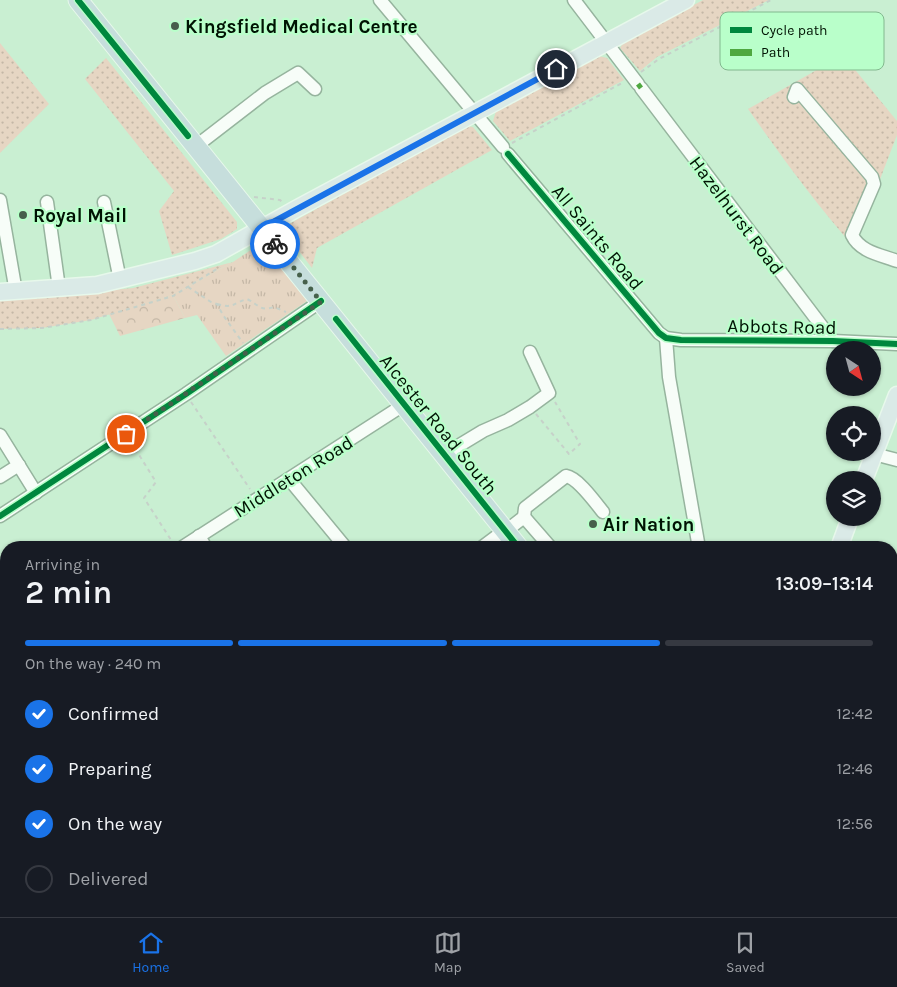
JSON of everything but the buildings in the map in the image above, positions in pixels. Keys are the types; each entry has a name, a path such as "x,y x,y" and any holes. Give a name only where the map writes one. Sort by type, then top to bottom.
{"highway":[{"name":"Alcester Road South","path":"78,0 195,147 405,404 513,541"}],"main road":[{"path":"8,292 96,285 195,262 216,254 294,210 686,0"},
{"path":"881,436 897,395"},
{"path":"842,541 847,526"}],"street":[{"name":"All Saints Road","path":"380,0 659,333 666,338"},
{"name":"Hazelhurst Road","path":"574,0 833,341"},
{"path":"195,147 259,97 298,73 315,89"},
{"path":"794,97 797,89 872,177 874,184 852,236 856,244 864,249 897,261"},
{"path":"0,200 8,292"},
{"path":"47,202 59,288"},
{"path":"104,202 120,280"},
{"path":"0,516 186,394 321,302"},
{"path":"666,338 669,377 698,541"},
{"name":"Abbots Road","path":"666,338 681,340 833,341"},
{"name":"Abbots Road","path":"881,343 897,344"},
{"path":"445,454 482,431 508,420 549,393 530,352"},
{"name":"Middleton Road","path":"192,541 405,404"},
{"path":"0,435 36,493"},
{"path":"881,456 897,460"},
{"path":"0,477 19,465"},
{"path":"490,541 524,517 526,508 566,476 571,476 593,498 603,512"},
{"path":"289,479 340,541"},
{"path":"524,517 545,541"},
{"path":"199,536 202,541"}],"path":[{"path":"248,199 256,196 280,200 294,210"},
{"path":"0,329 42,328 91,320 164,299 188,288 211,302 227,307 234,307 247,299 259,308 267,310 274,307 300,317"},
{"path":"217,304 223,316 249,351"},
{"path":"530,407 569,454 580,444 549,393"},
{"path":"186,394 256,499"},
{"path":"126,434 156,482 144,498 172,541"}],"green space":[{"path":"703,0 769,0 745,12 720,12 720,25 657,57 640,71 620,48 623,43"},
{"path":"0,43 49,104 0,153"},
{"path":"599,56 607,58 624,80 510,141 493,121 496,111"},
{"path":"106,58 237,222 237,229 221,239 172,255 159,211 174,191 85,79"},
{"path":"817,70 855,70 897,121 897,135 854,247 812,197 748,109"},
{"path":"467,126 473,127 492,150 317,248 312,268 284,232 289,224"},
{"path":"261,243 307,301 226,356 197,315 185,318 173,295 233,262"},
{"path":"233,262 173,295 91,320 42,328 0,329 0,299 133,288"},
{"path":"173,295 185,318 120,336 109,314"}],"marked path":[{"path":"638,84 641,88"}],"cycle path":[{"path":"78,0 188,136"},
{"path":"508,154 659,333 666,338 681,340 833,341 897,344"},
{"path":"0,516 186,394 321,301"},
{"path":"336,319 513,541"}],"way so far":[{"path":"126,434 321,302 275,244"}],"place":[{"name":"Kingsfield Medical Centre","path":"175,26"},
{"name":"Royal Mail","path":"23,215"},
{"name":"Air Nation","path":"593,524"}],"route":[{"path":"275,244 262,228 556,69"}]}
